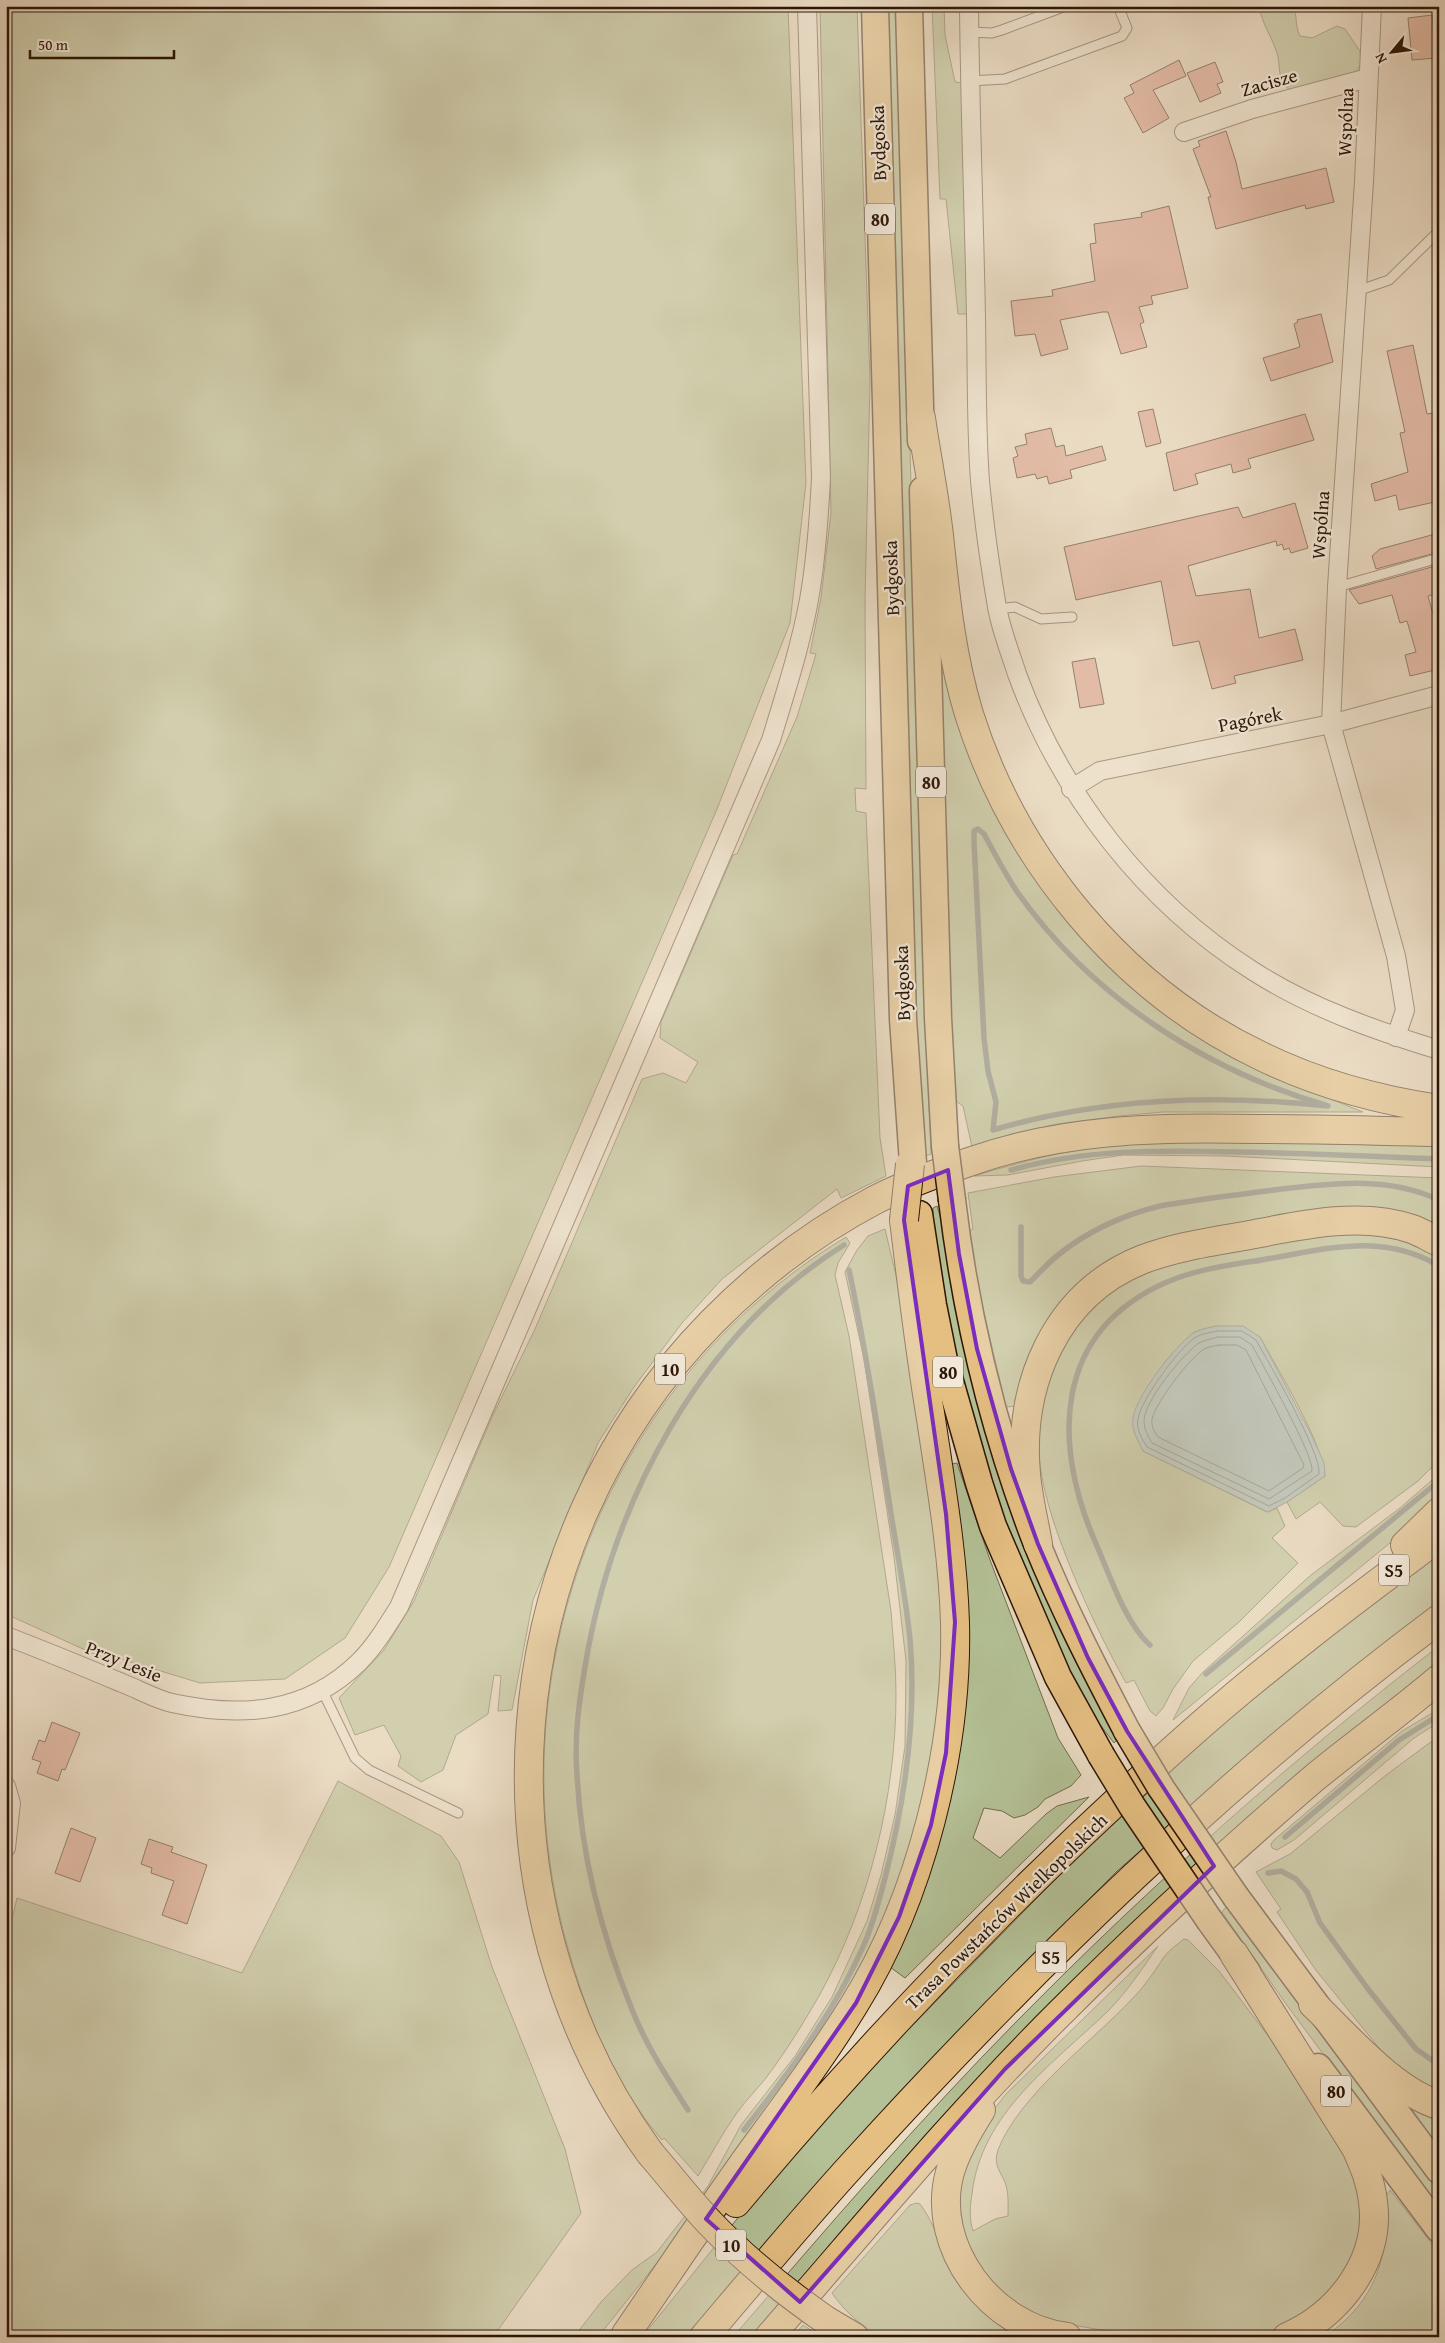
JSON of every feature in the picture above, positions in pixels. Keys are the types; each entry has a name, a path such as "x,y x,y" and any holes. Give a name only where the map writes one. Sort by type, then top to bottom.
{"highway":[{"path":"921,418 940,543 945,602 952,649 969,714 1002,794 1020,829 1054,882 1093,931 1132,968 1210,1028 1261,1056 1321,1080 1401,1103 1439,1109"},
{"name":"10","path":"854,2337 790,2295 736,2249 708,2222 650,2153 629,2124 601,2074 573,2012 552,1950 537,1885 529,1814 528,1746 534,1684 543,1633 563,1564 590,1496 638,1413 670,1370 713,1321 764,1275 818,1235 875,1200 973,1160 1040,1141 1105,1131 1168,1127 1439,1132"},
{"path":"625,2335 749,2155 806,2078 856,2003 878,1963 899,1917 931,1825 946,1752 954,1679 955,1622 946,1514 915,1310 911,1159"},
{"path":"1038,1544 1026,1473 1026,1431 1031,1393 1046,1348 1069,1314 1090,1292 1117,1272 1141,1260 1174,1249 1294,1226 1341,1221 1378,1222 1412,1229 1439,1242"},
{"path":"1349,1604 1439,1512"},
{"name":"Trasa Powstańców Wielkopolskich","path":"625,2335 845,2075 926,1988 1030,1883 1195,1730 1349,1604 1439,1536"},
{"name":"S5","path":"704,2337 852,2165 966,2042 1072,1936 1236,1782 1387,1658 1439,1619"},
{"path":"768,2337 1005,2069 1136,1939 1228,1854 1316,1777 1394,1717 1439,1679"},
{"path":"1394,1717 1439,1695"},
{"path":"1234,1954 1356,2148 1370,2180 1374,2204 1372,2236 1362,2266 1348,2291 1326,2314 1303,2330 1287,2337"},
{"path":"1313,2004 1398,2082 1424,2100 1439,2105"},
{"path":"1005,2069 968,2132 950,2172 946,2202 949,2229 960,2260 970,2277 1001,2308 1031,2327 1067,2337"}],"main road":[{"name":"Bydgoska","path":"874,6 903,1009 911,1159"},
{"name":"Bydgoska","path":"909,6 921,418"},
{"name":"80","path":"921,418 938,1018 945,1146 958,1254 977,1349 1008,1460 1038,1544 1088,1658 1127,1731 1161,1788 1313,2004 1439,2170"},
{"name":"80","path":"912,1217 944,1360 982,1492 993,1526 1058,1678 1132,1806 1210,1921 1439,2229"}],"street":[{"name":"Przy Lesie","path":"6,1636 170,1702 229,1712 278,1707 322,1690 359,1662 379,1638 399,1607 771,740 794,663 809,601 817,543 821,478 807,6"},
{"path":"969,6 980,481 997,609 1027,701 1048,748 1072,789 1108,838 1152,888 1206,937 1253,971 1303,999 1351,1021 1439,1050"},
{"name":"Wspólna","path":"1372,6 1357,291 1337,587 1331,724 1396,956 1405,1010 1396,1037"},
{"name":"Zacisze","path":"1184,132 1252,109 1368,78"},
{"name":"Pagórek","path":"1072,789 1100,771 1331,724 1439,695"},
{"path":"6,1786 11,1804 6,1848"}],"lane":[{"path":"969,32 992,33 1066,6"},
{"path":"970,81 1005,79 1122,36 1127,28 1118,6"},
{"path":"1357,291 1389,280 1439,231"},
{"path":"1337,587 1439,558"},
{"path":"997,609 1015,607 1041,619 1072,617"},
{"path":"322,1690 355,1758 369,1770 458,1813"}],"highlighted area":[{"path":"948,1170 959,1254 977,1349 1011,1469 1038,1544 1088,1658 1127,1731 1214,1866 1005,2069 800,2302 706,2219 856,2003 899,1917 931,1825 946,1753 955,1622 946,1514 904,1220 908,1186"}],"green space":[{"path":"6,6 788,6 806,483 790,623 717,809 389,1567 345,1638 285,1679 200,1683 118,1658 116,1664 6,1614"},
{"path":"820,6 857,6 870,381 865,600 866,789 855,788 856,811 866,813 880,1138 886,1176 841,1198 837,1189 722,1279 682,1323 634,1387 598,1443 533,1600 512,1710 498,1711 501,1676 494,1675 488,1714 456,1735 443,1770 421,1782 398,1766 401,1756 384,1725 355,1735 339,1698 384,1650 414,1601 492,1417 535,1329 642,1079 663,1073 686,1083 698,1062 660,1038 661,1022 733,855 737,854 797,717 816,654 810,653 821,598 831,513"},
{"path":"886,6 898,6 925,1002 931,1154 926,1156 915,1009"},
{"path":"932,6 944,6 945,35 955,82 962,83 967,314 958,314 946,199 940,199"},
{"path":"1259,6 1293,6 1300,36 1312,38 1337,26 1345,29 1360,51 1361,64 1355,73 1292,91 1283,83 1281,78 1278,56"},
{"path":"940,642 946,684 958,721 991,803 1030,872 1074,928 1132,986 1162,1010 1264,1072 1363,1112 1163,1112 1057,1124 1012,1134 972,1147 963,1106 956,1101 952,1049"},
{"path":"1226,1142 1439,1146 1439,1167 1226,1156 1123,1155 1008,1175 974,1176 1048,1156 1123,1143"},
{"path":"1141,1166 1439,1178 1439,1230 1406,1216 1105,1268 1018,1406 1006,1407 978,1287 968,1231 973,1229 968,1193 1054,1177"},
{"path":"937,1206 1073,1654 1117,1740 1114,1743 1095,1718 1065,1663 1002,1513 982,1455 956,1358 933,1234 933,1208"},
{"path":"885,1229 910,1335 928,1452 945,1648 931,1785 897,1889 838,2016 676,2239 598,2337 574,2337 601,2302 632,2270 657,2252 708,2186 741,2125 795,2056 832,1997 867,1921 881,1875 895,1815 905,1746 906,1661 894,1557 864,1359 845,1272 857,1250 868,1236"},
{"path":"1356,1233 1399,1240 1419,1246 1439,1256 1439,1320 1436,1323 1439,1332 1439,1460 1418,1481 1356,1527 1343,1526 1320,1502 1296,1519 1287,1502 1325,1476 1316,1444 1288,1387 1260,1337 1216,1326 1194,1332 1164,1363 1143,1451 1265,1511 1268,1512 1277,1508 1285,1526 1272,1538 1298,1563 1239,1622 1193,1661 1156,1716 1150,1711 1134,1680 1126,1683 1111,1656 1078,1586 1051,1513 1043,1484 1039,1456 1039,1428 1043,1399 1052,1370 1075,1329 1094,1307 1129,1281 1155,1268 1199,1256 1314,1237"},
{"path":"846,1237 850,1243 838,1263 835,1275 849,1336 891,1611 895,1663 895,1733 885,1811 865,1888 837,1961 792,2041 770,2073 736,2114 698,2176 664,2138 662,2140 646,2120 618,2076 606,2053 586,2004 570,1955 549,1852 544,1748 557,1646 586,1549 630,1457 688,1373 760,1299"},
{"path":"957,1463 990,1560 1058,1738 1081,1775 1071,1786 1045,1799 1038,1807 1025,1815 1014,1818 1002,1811 984,1808 973,1838 1000,1858 1046,1814 1057,1806 1089,1797 905,1978 890,1967 915,1913 932,1866 961,1552 952,1464"},
{"path":"1439,1474 1439,1503 1173,1720 1189,1688 1203,1672 1311,1575 1400,1508"},
{"path":"1439,1553 1439,1604 1303,1709 1117,1871 956,2035 689,2337 642,2337 753,2199 858,2081 1078,1856 1198,1744 1394,1586"},
{"path":"1439,1646 1439,1671 1336,1751 756,2337 733,2337 909,2136 982,2057 1119,1920 1275,1779"},
{"path":"1439,1709 1439,1722 1414,1738 1294,1840 1277,1850 1272,1848 1271,1844 1274,1840 1402,1731"},
{"path":"1439,1736 1439,2093 1397,2067 1379,2048 1315,1969 1277,1912 1281,1909 1256,1872 1290,1854 1386,1775"},
{"path":"338,1781 441,1836 459,1862 492,1967 565,2149 581,2213 493,2337 6,2337 6,1945 17,1898 242,1973"},
{"path":"1226,1907 1439,2190 1439,2210 1286,2004 1222,1912"},
{"path":"1184,1939 1188,1940 1219,1971 1331,2119 1363,2191 1361,2238 1343,2280 1292,2325 1271,2332 1237,2337 1164,2337 1101,2330 1044,2320 1006,2299 975,2264 959,2219 959,2178 981,2126 1006,2094 1158,1946 1134,1980 1107,2012 1023,2092 1004,2115 989,2139 978,2165 972,2194 970,2212 973,2231 995,2219 1008,2216 1007,2190 996,2159 1008,2129 1039,2089 1116,2016 1145,1984 1166,1954"},
{"path":"1412,2110 1439,2122 1439,2149"},
{"path":"1390,2190 1439,2253 1439,2337 1325,2337 1357,2307 1368,2292 1376,2276 1382,2258 1385,2239 1386,2196"},
{"path":"917,2203 926,2212 949,2265 966,2293 991,2318 1020,2337 882,2337 861,2324 837,2300 832,2293 910,2205"},
{"path":"803,2325 822,2337 793,2337"}],"water":[{"path":"1216,1326 1243,1326 1260,1337 1311,1434 1324,1463 1325,1476 1287,1502 1268,1512 1143,1451 1134,1431 1133,1418 1136,1409 1141,1397 1157,1372 1185,1339 1193,1333"}],"building":[{"path":"1432,15 1436,58 1412,60 1408,18"},
{"path":"1179,60 1186,76 1153,90 1169,118 1143,133 1124,98 1134,93 1130,85"},
{"path":"1215,62 1223,82 1217,84 1221,93 1200,102 1187,73"},
{"path":"1226,131 1242,189 1326,168 1334,202 1306,209 1305,205 1216,229 1208,197 1211,197 1193,149 1200,146 1198,141"},
{"path":"1169,206 1188,288 1151,296 1153,304 1139,307 1144,322 1140,324 1147,347 1121,354 1108,312 1060,320 1068,349 1041,356 1035,334 1015,336 1011,301 1053,296 1052,290 1095,281 1090,244 1096,243 1094,224 1142,217 1141,213"},
{"path":"1321,314 1333,362 1271,381 1263,358 1300,347 1294,324 1298,322 1297,320"},
{"path":"1413,345 1427,414 1433,413 1439,435 1439,501 1399,510 1396,495 1375,501 1371,484 1408,472 1400,433 1405,432 1387,351"},
{"path":"1153,409 1161,443 1146,447 1138,412"},
{"path":"1305,414 1314,440 1248,459 1251,468 1233,473 1231,464 1195,474 1198,484 1174,491 1166,453"},
{"path":"1051,428 1056,447 1064,445 1066,456 1102,446 1106,460 1070,470 1072,478 1049,484 1047,476 1037,479 1035,474 1017,478 1013,458 1018,456 1015,447 1027,444 1025,434"},
{"path":"1295,503 1308,548 1291,553 1289,548 1284,550 1282,544 1277,546 1276,541 1188,566 1196,596 1250,589 1259,638 1295,629 1303,660 1234,676 1236,683 1212,689 1199,641 1173,646 1161,581 1076,600 1064,547 1238,507 1243,518"},
{"path":"1439,533 1439,552 1376,569 1372,556 1380,549"},
{"path":"1439,565 1439,593 1428,596 1439,636 1439,669 1410,676 1405,655 1416,652 1407,621 1400,623 1392,595 1359,604 1349,590"},
{"path":"1095,658 1104,704 1080,708 1072,662"},
{"path":"52,1722 80,1733 65,1770 62,1769 58,1781 37,1773 41,1762 32,1759 39,1740 45,1742"},
{"path":"71,1828 96,1838 80,1882 55,1873"},
{"path":"149,1839 173,1847 171,1852 207,1865 187,1924 162,1915 174,1881 151,1873 152,1868 141,1864"}],"waterway":[{"path":"978,829 984,834 1018,893 1048,931 1081,966 1117,997 1155,1025 1196,1050 1238,1072 1282,1091 1328,1106 1243,1100 1201,1100 1117,1105 1034,1119 993,1130 996,1102 988,1071 984,1038 974,842 974,831 978,829"},
{"path":"1011,1170 1067,1158 1152,1151 1288,1153 1439,1159"},
{"path":"1021,1227 1021,1276 1023,1281 1030,1282 1054,1258 1081,1238 1119,1219 1160,1206 1287,1188 1353,1183 1397,1187 1439,1200"},
{"path":"688,2110 657,2060 637,2021 610,1951 594,1893 583,1834 576,1761 578,1720 585,1667 598,1605 616,1544 641,1485 670,1428 705,1375 746,1326 792,1282 844,1245"},
{"path":"1150,1645 1133,1625 1113,1585 1082,1508 1073,1469 1069,1431 1072,1395 1082,1361 1101,1330 1129,1304 1167,1282 1222,1266 1319,1250 1360,1246 1380,1246 1399,1250 1419,1256 1439,1266"},
{"path":"744,2130 777,2087 824,2019 863,1947 876,1913 892,1849 908,1759 912,1699 912,1669 908,1621 870,1382 849,1270"},
{"path":"1206,1674 1439,1481"},
{"path":"1285,1837 1399,1740 1439,1715"},
{"path":"1268,1873 1281,1871 1296,1879 1307,1892 1320,1923 1368,1989 1416,2049 1439,2065"}]}
